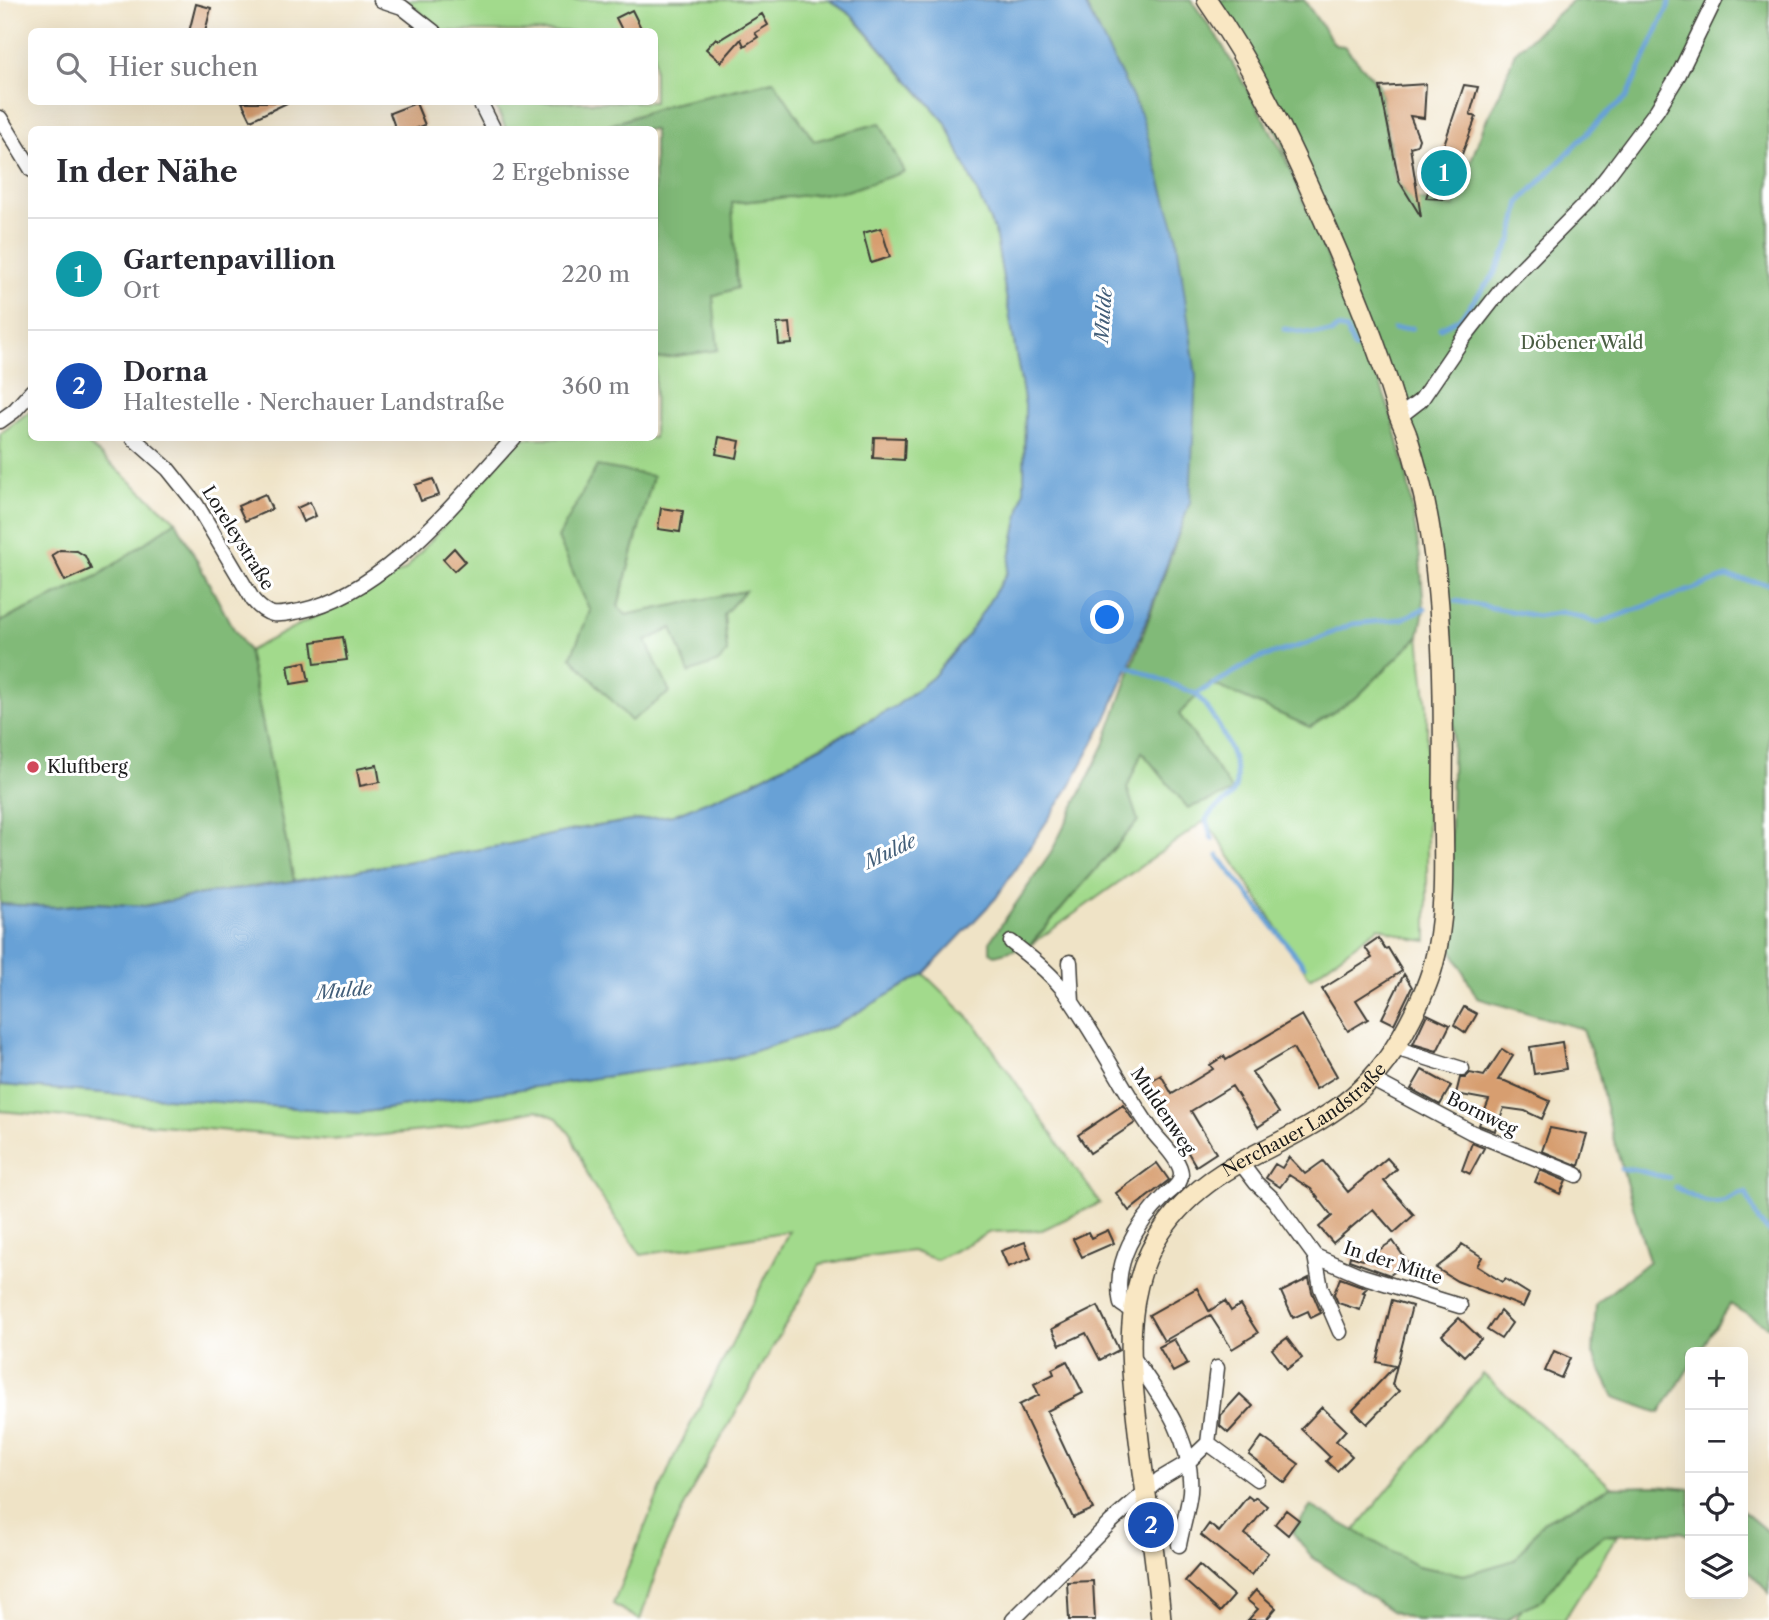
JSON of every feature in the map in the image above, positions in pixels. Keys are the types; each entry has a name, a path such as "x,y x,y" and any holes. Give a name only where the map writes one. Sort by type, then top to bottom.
{"main road":[{"name":"Nerchauer Landstraße","path":"1161,1620 1131,1354 1133,1312 1146,1262 1170,1219 1196,1190 1240,1162 1304,1130 1338,1109 1373,1080 1395,1048 1432,971 1441,920 1443,863 1444,731 1440,610 1429,522 1417,471 1388,378 1305,177 1264,94 1207,0"}],"street":[{"path":"381,0 402,8 429,28"},
{"path":"1399,417 1421,400 1462,340 1505,285 1587,202 1609,174 1657,110 1679,74 1714,0"},
{"path":"482,105 492,126"},
{"path":"0,117 28,163"},
{"path":"0,421 28,395"},
{"path":"14,411 28,409"},
{"name":"Loreleystraße","path":"136,441 168,469 196,504 253,600 263,612 278,615 320,606 368,582 394,562 511,441"},
{"name":"Muldenweg","path":"1011,942 1043,968 1072,1002 1136,1108 1177,1162 1182,1174 1179,1184 1150,1212 1130,1242 1118,1290 1121,1304 1133,1312"},
{"path":"1070,962 1072,1002"},
{"path":"1395,1048 1462,1069"},
{"name":"Bornweg","path":"1373,1080 1471,1132 1577,1175"},
{"name":"In der Mitte","path":"1240,1162 1274,1200 1315,1256 1321,1288 1340,1332"},
{"name":"In der Mitte","path":"1315,1256 1362,1276 1460,1306"},
{"path":"1131,1354 1168,1409 1181,1438 1190,1494 1179,1545"},
{"path":"1013,1620 1111,1522 1160,1479 1187,1463 1208,1443 1217,1368"},
{"path":"1208,1443 1257,1479"}],"green space":[{"path":"406,0 829,0 852,16 946,123 995,232 1025,405 1024,490 1007,573 968,635 933,677 896,706 745,786 673,815 583,828 505,845 294,881 248,651 405,570 517,441 658,441 658,359 718,350 712,296 737,288 731,203 847,191 773,81 667,105 608,126 505,126 495,105 658,105 658,28 439,28","holes":["653,476 618,607 626,615 744,591 724,614 727,652 672,628 646,641 571,657"]},
{"path":"1083,0 1191,0 1221,43 1283,153 1374,365 1393,421 1407,476 1420,558 1424,610 1419,636 1357,697 1310,727 1210,683 1179,714 1233,792 1188,808 1142,752 1127,788 1138,821 1029,946 995,955 990,952 990,941 1051,853 1104,745 1190,502"},
{"name":"Döbener Wald","path":"1218,0 1304,0 1335,45 1344,46 1379,85 1395,179 1410,198 1454,207 1515,52 1573,0 1769,0 1769,1327 1730,1304 1702,1347 1685,1347 1685,1374 1660,1413 1614,1397 1593,1354 1596,1304 1649,1261 1612,1134 1598,1072 1583,1029 1477,998 1448,943 1452,655 1449,609 1426,469"},
{"path":"774,81 814,141 880,123 904,172 847,191 732,203 737,288 713,296 718,350 658,359 658,126 608,126 667,105"},
{"path":"28,412 28,441 84,441 176,521 98,576 0,622 0,434"},
{"path":"597,466 653,476 618,606 626,615 745,591 724,614 727,652 719,662 689,673 672,628 646,641 670,692 631,721 571,657 590,611 558,538"},
{"path":"176,521 248,651 294,881 203,894 145,906 94,903 55,907 0,904 0,622 98,576"},
{"path":"1419,636 1427,708 1427,941 1379,927 1310,978 1206,820 1029,946 1138,821 1127,788 1142,751 1210,682 1310,727 1357,697"},
{"path":"924,974 976,1025 1100,1203 1042,1230 990,1232 937,1260 912,1251 820,1264 694,1486 664,1549 640,1620 613,1604 673,1459 789,1231 641,1255 591,1182 571,1135 557,1118 537,1110 434,1130 331,1140 0,1111 0,1085 359,1113 732,1058 834,1026"},
{"path":"1483,1374 1611,1487 1543,1522 1516,1560 1464,1575 1417,1566 1354,1531"},
{"path":"1611,1487 1685,1489 1685,1534 1605,1535 1576,1556 1542,1600 1523,1608 1508,1620 1415,1620 1391,1611 1312,1557 1292,1532 1311,1506 1417,1566 1464,1575 1515,1560 1543,1522"},
{"path":"1748,1515 1769,1533 1769,1593 1748,1571"},
{"path":"1605,1535 1617,1536 1564,1620 1515,1620 1523,1608 1542,1600 1576,1556"}],"water":[{"name":"Mulde","path":"829,0 1083,0 1141,114 1176,233 1196,376 1190,502 1129,666 1105,721 1069,788 996,898 924,974 834,1026 732,1058 359,1113 0,1085 0,904 55,907 94,903 145,906 203,894 505,845 583,828 673,815 745,786 896,706 933,677 968,635 1007,573 1024,490 1025,405 995,232 946,123 853,16"}],"building":[{"path":"196,4 211,8 206,28 190,28"},
{"path":"632,10 641,28 621,28 616,18"},
{"path":"762,14 768,25 755,33 758,37 744,46 741,39 721,62 706,49 716,38 719,40"},
{"path":"1426,84 1424,118 1410,116 1419,139 1417,145 1410,147 1421,217 1399,181 1380,87"},
{"path":"1464,85 1478,87 1470,114 1476,117 1445,199 1426,198"},
{"path":"244,105 283,105 251,120"},
{"path":"417,105 425,125 395,126 390,113"},
{"path":"881,228 890,257 871,263 863,233"},
{"path":"790,323 792,344 779,345 777,324"},
{"path":"719,437 740,441 737,458 716,454"},
{"path":"874,437 905,438 904,460 873,458"},
{"path":"433,479 439,495 421,501 415,485"},
{"path":"265,494 272,509 245,521 238,506"},
{"path":"310,502 316,516 303,522 297,508"},
{"path":"661,508 683,511 680,532 658,529"},
{"path":"454,548 465,561 454,571 443,559"},
{"path":"60,550 77,551 85,556 91,569 65,581 52,555"},
{"path":"343,637 347,660 315,664 312,642"},
{"path":"305,662 309,681 291,684 288,665"},
{"path":"377,765 380,782 360,786 357,769"},
{"path":"1378,938 1385,949 1388,948 1402,971 1356,1000 1368,1019 1348,1031 1322,989 1372,958 1365,947"},
{"path":"1404,974 1412,987 1394,1024 1382,1018"},
{"path":"1464,1007 1477,1014 1466,1033 1454,1025"},
{"path":"1427,1014 1450,1025 1437,1051 1413,1044"},
{"path":"1302,1015 1337,1076 1316,1089 1293,1048 1252,1072 1279,1113 1258,1127 1232,1086 1191,1111 1216,1153 1196,1166 1147,1083 1161,1075 1172,1094 1213,1069 1210,1065 1224,1056 1226,1060"},
{"path":"1562,1042 1566,1069 1534,1074 1530,1047"},
{"path":"1502,1049 1513,1056 1498,1080 1550,1101 1542,1119 1525,1111 1504,1108 1495,1131 1479,1125 1489,1100 1456,1094 1460,1078 1465,1078 1470,1073 1484,1076"},
{"path":"1422,1070 1451,1086 1440,1105 1411,1089"},
{"path":"1123,1105 1135,1123 1090,1153 1078,1135"},
{"path":"1550,1128 1588,1135 1579,1166 1542,1151"},
{"path":"1472,1143 1484,1148 1470,1174 1462,1170"},
{"path":"1289,1157 1305,1174 1323,1161 1348,1192 1387,1158 1397,1169 1384,1181 1414,1215 1394,1233 1373,1209 1333,1243 1319,1227 1332,1216 1311,1189 1289,1175 1280,1187 1266,1178 1275,1164 1282,1168"},
{"path":"1157,1163 1169,1180 1129,1211 1116,1193"},
{"path":"1540,1170 1566,1181 1560,1194 1535,1182"},
{"path":"1108,1230 1114,1243 1082,1257 1073,1239 1088,1232 1091,1238"},
{"path":"1393,1241 1408,1263 1390,1275 1349,1260 1350,1256 1363,1260"},
{"path":"1025,1242 1031,1258 1008,1267 1001,1251"},
{"path":"1462,1244 1482,1257 1477,1266 1502,1282 1505,1279 1529,1294 1523,1307 1457,1281 1436,1268 1457,1252"},
{"path":"1309,1278 1321,1313 1311,1318 1308,1311 1293,1318 1281,1292"},
{"path":"1340,1278 1367,1288 1363,1292 1365,1293 1360,1310 1338,1303 1334,1294"},
{"path":"1197,1288 1209,1311 1225,1301 1231,1311 1240,1305 1258,1333 1232,1349 1210,1315 1164,1341 1149,1315"},
{"path":"1392,1300 1412,1306 1392,1385 1399,1391 1367,1424 1353,1410 1395,1366 1377,1362"},
{"path":"1098,1306 1119,1350 1100,1360 1086,1333 1060,1345 1052,1329"},
{"path":"1500,1311 1512,1323 1501,1339 1487,1330"},
{"path":"1459,1318 1481,1339 1464,1356 1442,1335"},
{"path":"1287,1338 1302,1358 1287,1369 1272,1349"},
{"path":"1174,1339 1188,1364 1173,1372 1159,1347"},
{"path":"1554,1351 1570,1358 1561,1378 1545,1371"},
{"path":"1067,1361 1083,1393 1047,1411 1093,1509 1073,1518 1019,1405 1039,1395 1034,1384 1054,1374 1052,1369"},
{"path":"1240,1394 1253,1406 1228,1433 1220,1426 1221,1415"},
{"path":"1322,1407 1346,1430 1336,1441 1352,1456 1337,1471 1326,1461 1330,1457 1301,1429"},
{"path":"1262,1437 1299,1464 1285,1483 1249,1455"},
{"path":"1248,1496 1253,1500 1256,1497 1267,1506 1245,1534 1268,1553 1251,1575 1201,1535 1209,1524 1219,1532"},
{"path":"1286,1510 1299,1520 1288,1535 1275,1524"},
{"path":"1199,1565 1234,1596 1220,1612 1185,1581"},
{"path":"1093,1581 1095,1620 1069,1620 1067,1582"},
{"path":"1256,1590 1276,1608 1266,1620 1248,1620 1258,1609 1247,1600"}],"waterway":[{"path":"1440,328 1460,318 1493,276 1512,239 1520,202 1603,117 1627,97 1671,0"},
{"path":"1284,329 1310,333 1331,333 1337,328 1347,330 1354,348 1359,347"},
{"path":"1394,329 1412,328"},
{"path":"1456,601 1537,616 1563,612 1598,623 1726,577 1769,584"},
{"path":"1123,664 1196,694 1259,658 1309,643 1352,624 1402,619 1425,608"},
{"path":"1196,694 1226,740 1236,769 1233,793 1227,801 1212,811 1206,820 1212,839"},
{"path":"1218,856 1304,966"},
{"path":"1621,1169 1669,1178"},
{"path":"1676,1187 1699,1199 1712,1202 1725,1201 1746,1193 1759,1222 1769,1231"}],"place":[{"name":"Gartenpavillion","path":"1444,173"},
{"name":"Kluftberg","path":"33,767"},
{"name":"Dorna","path":"1151,1525"}]}
